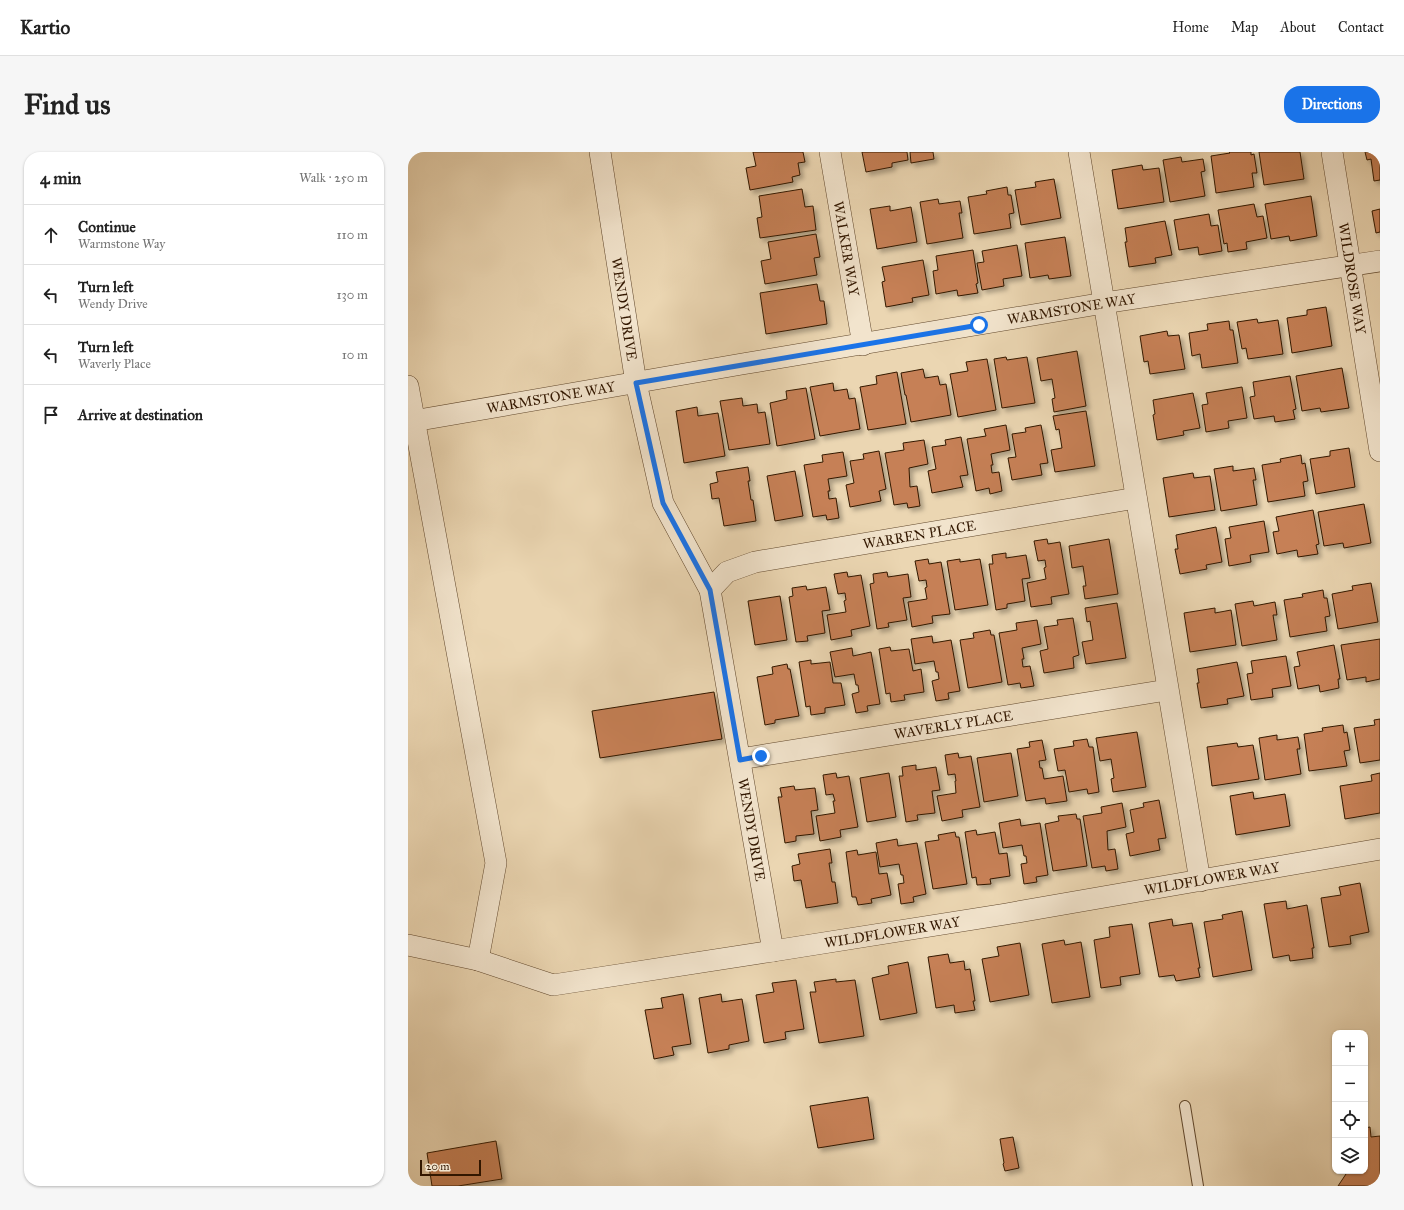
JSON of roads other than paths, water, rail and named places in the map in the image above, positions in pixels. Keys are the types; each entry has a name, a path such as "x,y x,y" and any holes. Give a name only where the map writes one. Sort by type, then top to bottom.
{"street":[{"name":"WENDY DRIVE","path":"600,152 636,383 663,503 710,590 774,952"},
{"name":"WALKER WAY","path":"830,152 863,345"},
{"path":"1079,152 1167,690 1200,881"},
{"name":"WILDROSE WAY","path":"1332,152 1380,451"},
{"name":"WARMSTONE WAY","path":"411,422 1104,303 1380,261"},
{"path":"408,386 411,422 496,863 478,960"},
{"name":"WARREN PLACE","path":"710,590 727,572 755,562 1136,498"},
{"name":"WAVERLY PLACE","path":"740,760 1167,690"},
{"name":"WILDFLOWER WAY","path":"408,945 478,960 553,985 774,952 1200,881 1380,849"}],"lane":[{"path":"1185,1106 1198,1186"}]}
